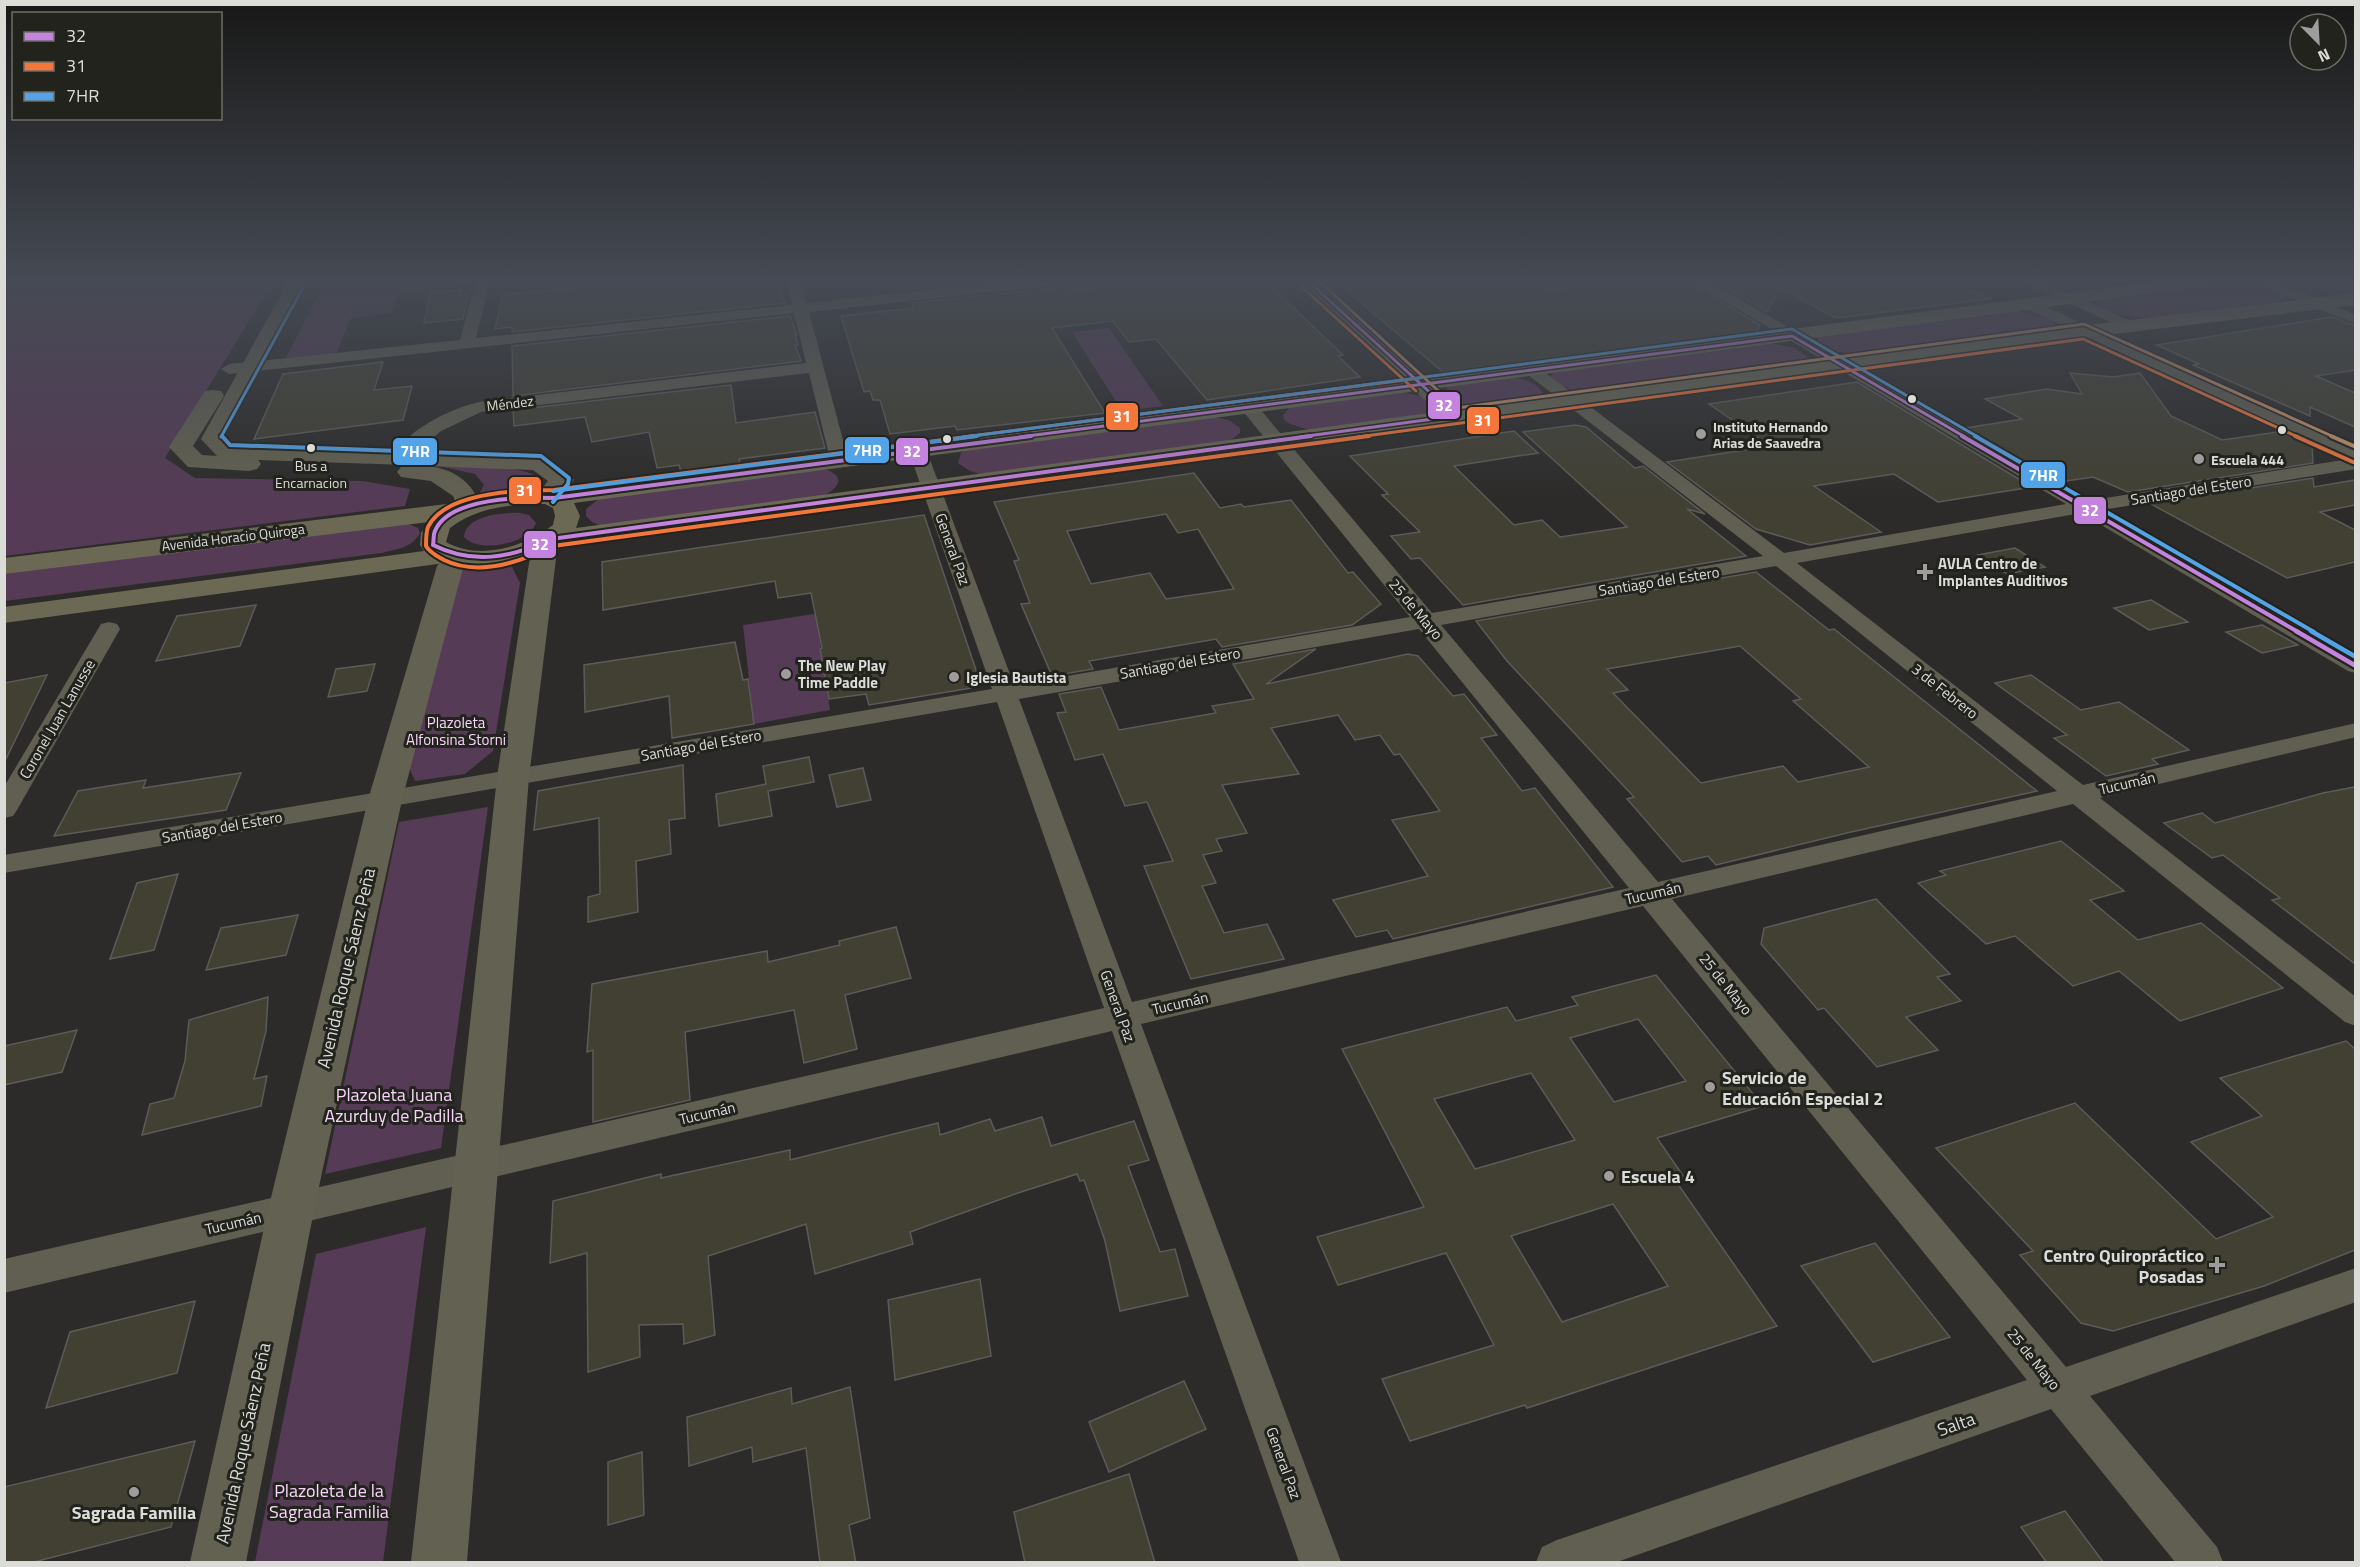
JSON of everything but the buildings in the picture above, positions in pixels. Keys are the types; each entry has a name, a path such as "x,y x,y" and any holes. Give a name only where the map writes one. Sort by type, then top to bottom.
{"main road":[{"path":"246,353 212,439 227,452 539,463 561,480 551,497"},
{"path":"249,353 181,447 196,462 437,474 464,492 465,508"},
{"path":"1386,353 1455,416"},
{"path":"454,556 433,545 432,536 437,526 465,508 502,498 551,497 1665,353"},
{"path":"4,615 454,556 495,557 516,553 548,541 1919,353"},
{"path":"439,1563 513,777 548,541 562,530 568,520 568,512 564,505 551,497"},
{"name":"Avenida Horacio Quiroga","path":"4,566 465,508"},
{"name":"Avenida Roque Sáenz Peña","path":"218,1563 291,1210 385,800 454,556"}],"street":[{"path":"239,368 380,353"},
{"path":"812,353 839,459"},
{"path":"1820,353 2355,666"},
{"path":"2132,353 2355,455"},
{"name":"Méndez","path":"398,458 425,431 457,413 479,407 816,367"},
{"name":"3 de Febrero","path":"1533,371 1781,560 2355,1014"},
{"name":"25 de Mayo","path":"1248,406 2202,1563"},
{"name":"General Paz","path":"917,449 1320,1563"},
{"name":"Santiago del Estero","path":"4,864 1005,694 2083,507 2355,463"},
{"name":"Coronel Juan Lanusse","path":"4,810 109,629"},
{"name":"Tucumán","path":"4,1276 2355,730"},
{"name":"Salta","path":"1557,1563 2355,1285"}],"green space":[{"path":"4,353 229,353 165,458 195,478 363,481 410,489 405,506 5,556"},
{"path":"289,353 336,353 336,354 285,360"},
{"path":"1085,353 1126,353 1163,406 1122,411"},
{"path":"1695,353 1802,353 1808,358 1807,362 1582,393 1560,386 1551,377 1553,372"},
{"path":"1846,353 1894,353 1866,357"},
{"path":"1510,377 1529,381 1537,386 1543,394 1540,399 1479,408 1456,403 1446,396 1445,391 1448,386"},
{"path":"1401,392 1421,396 1432,404 1430,412 1424,416 1310,430 1284,420 1283,415 1291,406"},
{"path":"1209,416 1229,420 1240,428 1240,433 1227,443 980,474 958,463 961,453 968,448"},
{"path":"430,464 503,467 542,479 540,488 478,496 484,485 475,474"},
{"path":"819,467 832,472 838,479 836,487 824,496 601,526 586,516 586,509 602,496"},
{"path":"496,514 529,515 536,523 524,536 514,541 491,546 471,542 464,537 466,530 478,519"},
{"path":"388,524 409,524 418,528 420,533 408,545 382,553 5,601 4,573"},
{"name":"Plazoleta Alfonsina Storni","path":"485,562 510,563 520,583 493,751 465,774 415,781 408,765 450,585 463,568"},
{"name":"The New Play Time Paddle","path":"814,614 830,710 754,724 743,625"},
{"name":"Plazoleta Juana Azurduy de Padilla","path":"488,807 441,1148 325,1174 399,822"},
{"name":"Plazoleta de la Sagrada Familia","path":"426,1227 383,1562 255,1562 316,1254"}],"transit line":[{"name":"7HR","path":"267,353 221,437 230,445 541,456 569,478 568,484 553,502"},
{"name":"31","path":"1375,353 1416,391"},
{"name":"32","path":"1387,353 1448,409"},
{"path":"1397,353 1457,408 1867,353"},
{"name":"7HR","path":"553,491 1607,353"},
{"name":"32","path":"1455,416 551,539 522,552 492,558 462,557 433,545 435,531 443,520 455,512 471,506 507,499 554,498 1661,353"},
{"name":"32","path":"1821,353 2356,666"},
{"name":"7HR","path":"1833,353 2356,657"},
{"name":"31","path":"1420,378 554,490 497,494 453,505 437,515 427,529 426,546 431,553 449,562 464,566 495,566 526,559 553,546 1979,353"},
{"name":"31","path":"2114,353 2353,462"},
{"path":"2148,353 2356,447"}],"place":[{"name":"Instituto Hernando Arias de Saavedra","path":"1701,434"},
{"name":"Bus a Encarnacion","path":"311,448"},
{"name":"Escuela 444","path":"2199,459"},
{"name":"AVLA Centro de Implantes Auditivos","path":"1925,572"},
{"name":"The New Play Time Paddle","path":"786,674"},
{"name":"Iglesia Bautista","path":"954,677"},
{"name":"Servicio de Educación Especial 2","path":"1710,1087"},
{"name":"Escuela 4","path":"1609,1176"},
{"name":"Centro Quiropráctico Posadas","path":"2217,1265"},
{"name":"Sagrada Familia","path":"134,1492"}]}
